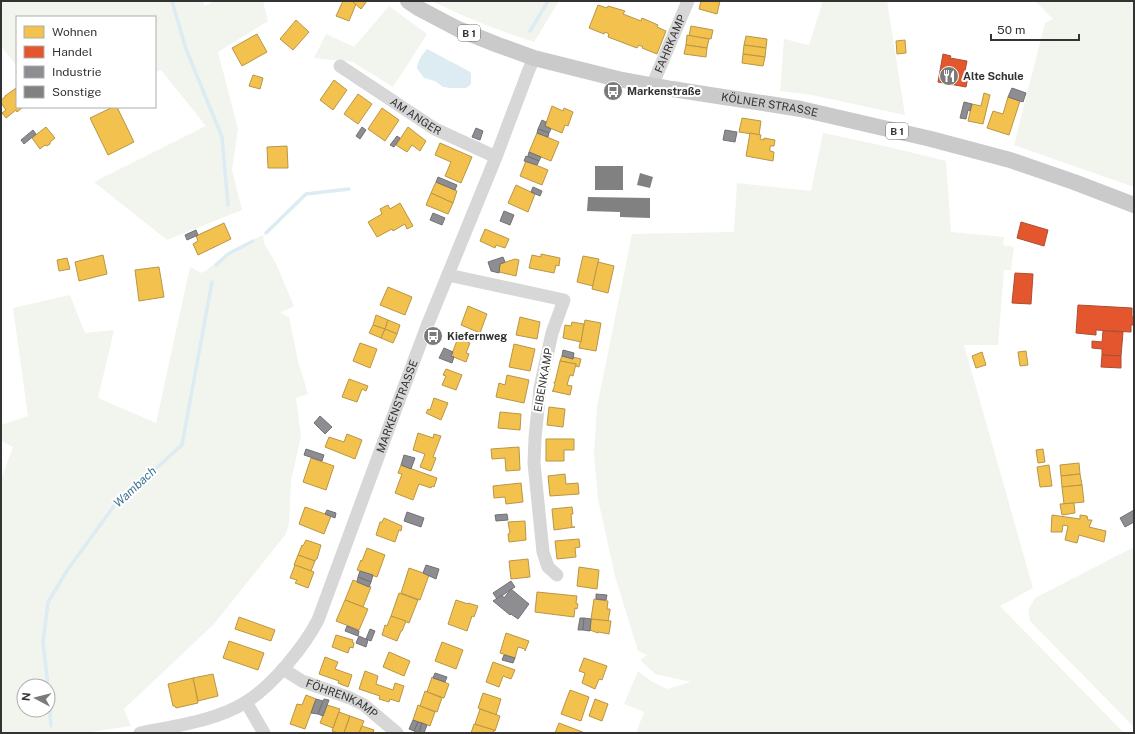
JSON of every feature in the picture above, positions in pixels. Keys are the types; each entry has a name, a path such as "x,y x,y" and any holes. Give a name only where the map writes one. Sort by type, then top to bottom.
{"main road":[{"name":"KÖLNER STRASSE","path":"408,1 458,29 534,58 652,86 801,109 931,139 1010,160 1134,205"}],"street":[{"name":"FAHRKAMP","path":"652,86 688,1"},
{"name":"MARKENSTRASSE","path":"140,733 190,723 223,713 246,702 265,687 283,669 312,632 318,620 395,410 534,58"},
{"name":"AM ANGER","path":"340,66 435,129 496,157"},
{"name":"EIBENKAMP","path":"448,275 564,300 552,333 542,380 537,413 534,463 543,552 548,567 557,575"},
{"name":"FÖHRENKAMP","path":"283,669 302,681 350,698 364,705 397,733"},
{"path":"246,702 264,733"}],"shaded area":[{"path":"1,1 202,1 205,6 214,1 263,1 268,21 218,52 238,129 232,170 242,210 167,240 94,182 206,126 161,70 156,72 156,16 16,16 16,65 1,46"},
{"path":"432,1 559,1 534,42 457,13"},
{"path":"823,1 887,1 905,115 812,95 780,91 784,39 809,45"},
{"path":"1035,1 1134,1 1134,187 1014,145 1045,23 1053,19"},
{"path":"389,6 427,34 393,87 353,62 314,58 326,34 354,47"},
{"path":"427,49 471,73 471,84 466,88 443,87 435,81 424,78 417,68 419,60"},
{"path":"823,133 946,161 951,232 1004,237 1003,245 1014,247 1011,270 1004,270 998,345 964,345 1033,588 1000,606 1124,733 636,733 644,712 624,704 638,671 651,681 667,689 691,682 655,674 640,660 647,655 638,651 615,576 598,499 594,455 597,407 632,234 734,232 737,183 811,191"},
{"path":"263,235 264,243 276,264 294,306 280,313 289,317 298,361 308,394 296,398 301,436 291,481 289,523 286,534 214,624 124,709 131,726 83,733 1,733 1,479 13,447 1,441 1,425 28,416 13,308 70,295 85,333 114,330 98,398 156,423 190,267 201,273 230,251"},
{"path":"1134,547 1134,727 1030,621 1028,610 1035,598"}],"building: Wohnen":[{"path":"343,1 352,1 356,4 349,21 336,16"},
{"path":"352,1 367,1 361,9"},
{"path":"701,1 720,1 717,14 699,9"},
{"path":"598,5 625,11 623,14 641,21 642,18 658,25 657,27 666,31 657,54 642,48 643,47 639,45 637,48 608,37 609,34 605,32 604,34 589,28"},
{"path":"296,20 309,32 293,50 280,39"},
{"path":"691,26 713,30 711,39 689,36"},
{"path":"257,34 267,52 242,66 232,48"},
{"path":"687,35 709,39 707,48 686,45"},
{"path":"746,36 767,39 766,48 744,45"},
{"path":"905,40 906,53 897,54 896,41"},
{"path":"686,45 707,48 706,57 684,54"},
{"path":"744,45 766,48 765,57 743,54"},
{"path":"743,54 765,57 763,66 742,63"},
{"path":"253,75 263,78 260,89 249,86"},
{"path":"334,80 347,90 333,110 320,100"},
{"path":"16,88 16,108 22,108 17,112 16,110 6,118 2,113 6,110 1,103 1,100"},
{"path":"984,93 990,95 983,124 968,121 972,104 981,106"},
{"path":"358,94 372,104 358,124 344,114"},
{"path":"1008,97 1020,101 1009,135 987,128 993,111 1003,114"},
{"path":"552,106 563,111 564,108 573,112 568,126 565,125 562,133 545,126"},
{"path":"111,108 117,108 134,142 108,155 90,118"},
{"path":"382,108 399,120 385,141 368,129"},
{"path":"742,118 761,121 759,135 739,132"},
{"path":"46,127 55,138 50,142 50,144 47,146 45,145 40,149 32,138"},
{"path":"408,127 426,141 420,151 412,145 407,152 396,145"},
{"path":"537,133 559,142 551,161 529,152"},
{"path":"750,133 761,135 760,139 764,140 764,138 775,140 774,146 770,146 770,151 774,152 773,161 746,156"},
{"path":"440,143 472,157 461,183 445,176 451,162 435,155"},
{"path":"287,146 288,168 268,168 267,147"},
{"path":"526,161 548,170 542,185 520,176"},
{"path":"436,182 457,191 453,203 431,193"},
{"path":"516,185 535,194 528,212 508,203"},
{"path":"431,193 453,203 448,214 426,205"},
{"path":"400,203 413,226 407,229 405,224 393,231 392,229 377,237 368,222 382,214 380,209 388,205 390,209"},
{"path":"224,223 231,239 198,255 193,244 198,241 196,236"},
{"path":"485,229 509,239 505,248 496,245 495,248 480,241"},
{"path":"541,254 560,258 559,266 556,265 554,273 529,268 532,255 541,257"},
{"path":"103,255 107,274 79,281 75,262"},
{"path":"583,256 599,259 593,286 577,282"},
{"path":"67,258 70,269 59,271 57,260"},
{"path":"515,259 519,260 516,276 499,272 500,264"},
{"path":"598,262 614,266 608,293 592,289"},
{"path":"159,267 164,297 139,301 135,270"},
{"path":"388,287 412,297 405,315 380,305"},
{"path":"468,306 487,314 480,333 461,325"},
{"path":"376,315 388,320 385,329 373,325"},
{"path":"520,317 540,322 537,339 516,335"},
{"path":"388,320 400,325 397,334 385,329"},
{"path":"585,320 601,323 596,351 579,348"},
{"path":"572,322 584,324 581,342 563,338 565,325 571,326"},
{"path":"373,325 385,329 381,338 369,333"},
{"path":"385,329 397,334 393,343 381,338"},
{"path":"458,338 470,343 466,353 469,354 466,362 451,356"},
{"path":"360,343 377,349 370,368 353,361"},
{"path":"514,344 535,349 530,371 509,367"},
{"path":"1026,351 1028,365 1020,366 1018,352"},
{"path":"982,352 986,365 976,368 972,356"},
{"path":"562,356 573,359 573,357 581,359 579,367 576,366 576,364 560,361"},
{"path":"560,361 576,364 573,376 570,375 567,385 572,386 570,395 552,391"},
{"path":"446,369 462,375 456,390 442,385 446,376 443,375"},
{"path":"507,375 529,380 524,403 496,397 499,383 505,385"},
{"path":"349,379 368,386 366,391 362,389 357,402 342,397"},
{"path":"434,398 448,403 441,420 426,413 428,409 430,410"},
{"path":"549,407 565,409 563,427 547,425"},
{"path":"500,412 521,414 520,430 498,428"},
{"path":"418,433 433,438 434,434 441,436 433,457 436,458 431,471 420,467 425,454 413,450"},
{"path":"347,434 362,440 355,459 325,447 329,437 344,442"},
{"path":"546,439 574,439 574,450 564,450 564,461 546,461"},
{"path":"519,447 520,470 506,471 505,458 492,459 491,449"},
{"path":"1043,449 1045,462 1038,463 1036,450"},
{"path":"311,458 334,466 326,490 303,482"},
{"path":"1079,463 1080,474 1061,476 1060,465"},
{"path":"401,465 437,478 434,487 432,486 431,488 419,484 413,500 395,493 402,474 398,473"},
{"path":"1049,465 1052,486 1040,487 1037,467"},
{"path":"565,474 566,484 578,483 579,494 550,496 548,476"},
{"path":"1080,474 1082,485 1062,487 1061,476"},
{"path":"521,483 523,502 506,504 505,497 494,498 493,486"},
{"path":"1082,485 1084,502 1064,504 1062,487"},
{"path":"1074,503 1075,513 1062,515 1060,504"},
{"path":"305,507 331,516 324,534 299,524"},
{"path":"572,507 572,527 575,527 554,530 552,509"},
{"path":"1052,515 1080,519 1080,515 1087,516 1088,520 1092,520 1089,527 1106,531 1104,542 1079,535 1077,543 1065,540 1068,526 1063,525 1062,532 1051,532"},
{"path":"384,518 402,526 395,542 376,535 380,522 382,522"},
{"path":"525,521 526,540 509,542 508,534 510,533 508,522"},
{"path":"579,539 580,547 575,548 576,557 557,559 555,541"},
{"path":"306,540 321,545 315,561 298,555"},
{"path":"367,548 385,555 377,577 357,570"},
{"path":"298,555 315,561 311,571 294,565"},
{"path":"528,559 530,577 511,579 509,561"},
{"path":"295,565 314,572 308,588 295,583 297,580 290,578"},
{"path":"579,567 599,570 597,589 577,586"},
{"path":"409,568 429,575 420,600 401,593"},
{"path":"353,580 371,587 363,607 345,600"},
{"path":"537,592 577,596 576,603 578,604 577,609 575,608 574,617 535,612"},
{"path":"399,593 418,600 409,623 391,616"},
{"path":"594,599 608,601 607,609 610,609 610,611 608,621 591,619"},
{"path":"345,600 368,609 359,630 336,621"},
{"path":"456,600 478,606 474,617 472,616 467,631 448,624"},
{"path":"391,616 406,621 397,641 382,635 385,625 387,626"},
{"path":"239,617 275,630 271,641 235,629"},
{"path":"591,619 611,621 609,634 598,633 590,630"},
{"path":"506,633 529,641 525,651 525,649 518,647 515,658 500,653"},
{"path":"336,635 353,640 353,648 350,647 348,653 332,647"},
{"path":"229,641 264,653 258,670 223,658"},
{"path":"442,642 463,650 456,669 435,661"},
{"path":"389,652 410,661 404,676 383,667"},
{"path":"325,657 338,662 335,669 352,675 348,687 338,683 339,681 319,674"},
{"path":"584,658 607,666 602,680 599,679 595,689 582,683 585,673 579,671"},
{"path":"493,662 515,670 511,679 503,676 499,687 486,682"},
{"path":"365,671 378,676 376,684 393,690 395,683 404,686 399,702 390,699 389,702 379,699 380,696 359,689"},
{"path":"213,674 218,696 198,701 193,678"},
{"path":"432,677 449,684 444,698 427,692"},
{"path":"193,678 198,703 176,708 173,706 168,684"},
{"path":"570,690 589,697 581,721 561,714"},
{"path":"425,691 442,698 437,712 420,706"},
{"path":"483,693 501,699 496,715 478,708"},
{"path":"306,695 316,699 305,729 290,724 297,704 302,705"},
{"path":"595,699 608,704 602,721 589,716"},
{"path":"327,705 340,709 333,728 320,723"},
{"path":"418,705 435,712 430,726 413,720"},
{"path":"480,709 500,716 495,731 475,724"},
{"path":"339,712 350,716 344,733 332,731"},
{"path":"350,716 364,721 359,733 344,733"},
{"path":"559,723 585,733 555,733"},
{"path":"474,724 494,730 493,733 471,733"},
{"path":"362,726 374,730 373,733 359,733"}],"building: Handel":[{"path":"943,54 951,56 950,58 967,61 964,76 968,77 966,87 938,82"},
{"path":"1021,222 1048,230 1044,246 1017,238"},
{"path":"1015,273 1033,274 1031,304 1012,303"},
{"path":"1078,305 1132,308 1134,325 1131,325 1131,332 1096,330 1096,335 1076,333"},
{"path":"1103,331 1123,332 1121,356 1102,355 1102,349 1092,348 1092,341 1102,342"},
{"path":"1102,355 1121,356 1121,368 1101,367"}],"building: Industrie":[{"path":"1012,88 1026,93 1023,102 1008,97"},
{"path":"964,102 972,104 970,111 968,110 966,119 960,118"},
{"path":"542,120 546,122 545,126 551,129 549,133 538,129"},
{"path":"362,127 366,130 360,139 356,136"},
{"path":"476,128 483,131 480,140 472,137"},
{"path":"538,129 549,133 548,137 537,133"},
{"path":"33,130 36,134 24,144 21,140"},
{"path":"725,130 737,132 735,142 723,140"},
{"path":"397,136 400,138 394,147 390,145"},
{"path":"529,152 541,157 539,161 528,156"},
{"path":"526,156 539,161 537,165 524,161"},
{"path":"438,177 457,185 455,190 436,182"},
{"path":"533,187 542,191 540,196 531,192"},
{"path":"504,211 514,215 510,225 500,221"},
{"path":"433,213 445,218 442,225 430,220"},
{"path":"196,230 198,235 187,240 185,235"},
{"path":"503,257 505,262 500,264 499,273 491,271 488,262"},
{"path":"444,348 453,352 451,356 454,357 452,363 439,358"},
{"path":"563,350 574,353 573,359 562,356"},
{"path":"320,416 332,427 325,434 314,423"},
{"path":"306,449 324,455 322,461 304,455"},
{"path":"404,455 415,458 411,469 401,465"},
{"path":"327,510 336,513 335,518 325,514"},
{"path":"1134,510 1134,522 1125,527 1120,518"},
{"path":"407,512 424,518 421,527 404,521"},
{"path":"507,514 508,520 496,521 495,515"},
{"path":"426,565 439,569 436,579 423,573"},
{"path":"360,571 373,575 371,582 358,577"},
{"path":"358,577 371,582 369,587 357,582"},
{"path":"511,581 515,587 497,599 493,593"},
{"path":"511,589 529,604 518,619 511,614 510,615 493,601 502,595 504,598"},
{"path":"596,594 607,595 606,600 596,599"},
{"path":"580,618 584,618 583,630 578,630"},
{"path":"584,618 591,619 590,631 583,630"},
{"path":"347,626 359,631 358,636 345,631"},
{"path":"370,629 375,631 371,641 366,639"},
{"path":"359,636 368,640 366,647 356,643"},
{"path":"504,655 515,658 513,663 502,660"},
{"path":"435,673 447,677 445,682 433,678"},
{"path":"316,699 323,701 318,714 311,713"},
{"path":"324,699 329,700 323,716 318,714"},
{"path":"413,720 418,722 414,731 409,729"},
{"path":"418,722 422,723 419,733 414,731"},
{"path":"422,723 427,725 424,733 419,733"}],"building: Sonstige":[{"path":"595,166 623,166 623,190 595,190"},
{"path":"640,173 653,177 650,188 637,185"},
{"path":"588,197 650,198 650,218 620,217 620,212 587,211"}],"waterway":[{"path":"172,1 186,49 222,137 228,205"},
{"name":"Wambach","path":"530,31 548,1"},
{"name":"Wambach","path":"266,233 306,194 349,189"},
{"name":"Wambach","path":"216,265 228,254 253,241"},
{"name":"Wambach","path":"47,678 43,642 48,602 68,569 114,506 182,445 212,282"},
{"name":"Wambach","path":"50,718 51,726"}],"place":[{"name":"Alte Schule","path":"949,76"},
{"name":"Markenstraße","path":"613,91"},
{"name":"Kiefernweg","path":"433,336"}]}
